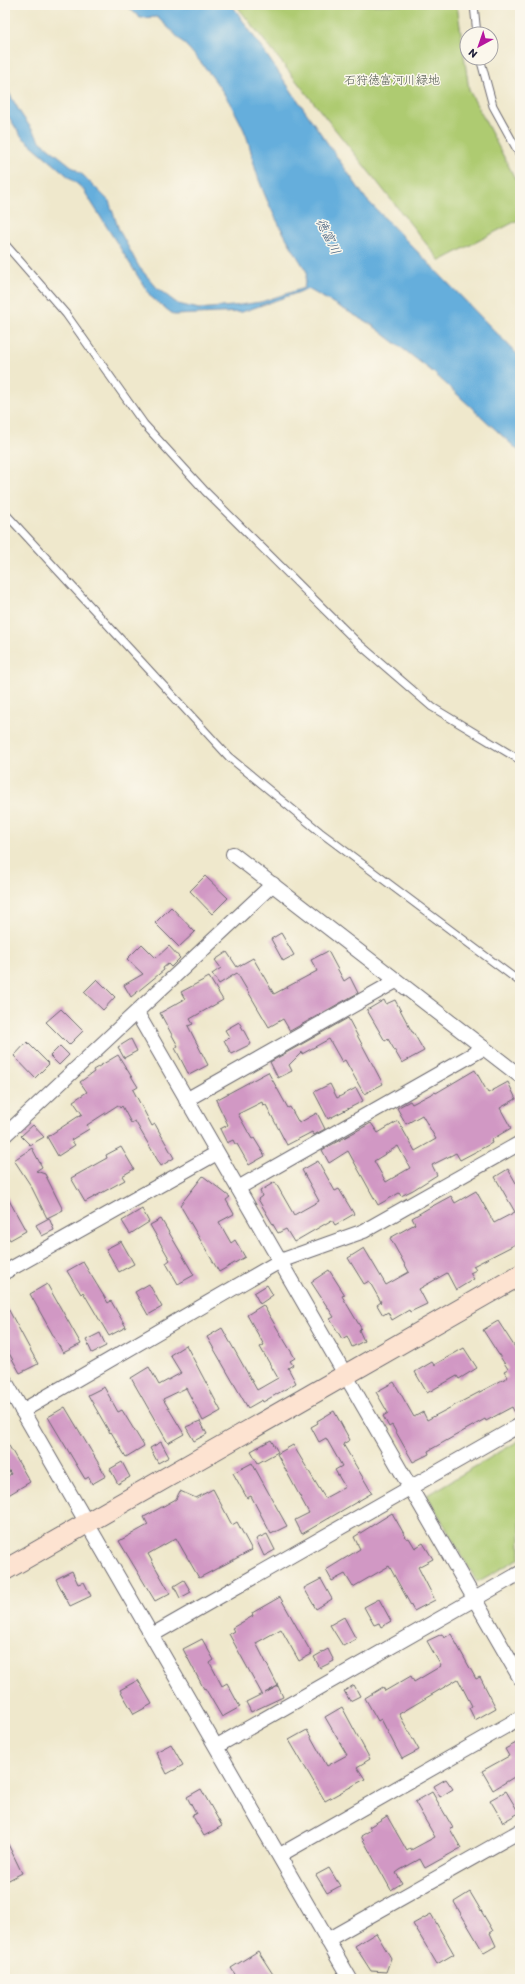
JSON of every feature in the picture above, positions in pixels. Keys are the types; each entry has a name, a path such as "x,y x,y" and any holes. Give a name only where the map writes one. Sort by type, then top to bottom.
{"street":[{"path":"233,854 520,1076"},
{"path":"5,1135 273,884"},
{"path":"186,1100 396,981"},
{"path":"137,1013 520,1678"},
{"path":"238,1188 484,1048"},
{"path":"22,1411 280,1261 364,1232 520,1143"},
{"path":"5,1272 217,1153"},
{"path":"5,1570 88,1524 520,1275"},
{"path":"5,1381 280,1855 350,1979"},
{"path":"152,1635 520,1425"},
{"path":"217,1746 520,1573"},
{"path":"280,1855 520,1718"},
{"path":"328,1940 520,1831"}],"lane":[{"path":"474,5 476,26"},
{"path":"482,66 493,106 520,155"},
{"path":"5,244 66,314 144,424 205,491 358,642 432,707 520,760"},
{"path":"5,513 229,757 320,832 520,982"}],"green space":[{"name":"石狩徳富河川緑地","path":"236,5 457,5 460,26 459,66 466,66 469,90 520,188 520,219 440,261"},
{"path":"520,1440 520,1558 477,1582 427,1495"}],"water":[{"name":"徳富川","path":"126,5 232,5 366,199 520,357 520,452 433,372 372,325 308,289 242,312 174,315 151,297 83,189 21,136 5,111 5,86 21,114 41,142 84,176 109,201 119,230 139,267 158,289 178,304 199,309 261,302 304,288 307,272 274,216 257,174 244,130 227,98 206,69 183,42 157,17 140,18"}],"building":[{"path":"205,876 228,898 212,914 190,891"},
{"path":"171,907 195,932 179,947 155,923"},
{"path":"281,933 294,955 283,961 271,939"},
{"path":"142,944 156,958 169,946 180,958 171,967 168,964 163,968 164,970 131,997 124,985 143,974 127,959"},
{"path":"328,951 344,981 350,977 358,993 290,1031 283,1019 269,1027 237,973 219,984 212,974 221,968 215,960 227,952 237,967 253,958 274,994 317,971 311,960"},
{"path":"209,977 223,1000 190,1019 193,1024 188,1026 208,1065 189,1075 175,1048 178,1046 160,1013 185,999 181,992"},
{"path":"97,979 115,997 103,1010 84,992"},
{"path":"384,1000 386,1004 395,1000 424,1051 402,1063 388,1039 385,1041 367,1010"},
{"path":"61,1009 83,1031 69,1045 46,1022"},
{"path":"348,1018 383,1084 364,1094 345,1060 342,1062 329,1039 302,1054 302,1052 289,1065 292,1071 278,1078 270,1062"},
{"path":"239,1022 251,1044 231,1054 224,1040 230,1038 225,1030"},
{"path":"131,1039 137,1051 124,1058 118,1047"},
{"path":"27,1042 49,1064 35,1078 14,1056"},
{"path":"60,1046 69,1055 59,1065 50,1056"},
{"path":"118,1055 138,1087 133,1090 152,1126 155,1124 174,1158 161,1166 135,1121 131,1123 122,1106 120,1108 118,1105 87,1125 89,1129 71,1140 75,1145 58,1156 47,1137 82,1114 73,1101 87,1092 80,1082 94,1072 93,1070"},
{"path":"475,1070 488,1093 508,1082 516,1099 500,1108 511,1128 491,1140 492,1143 460,1160 456,1153 432,1165 437,1175 413,1190 401,1196 399,1193 378,1205 348,1151 329,1163 322,1150 371,1123 378,1133 398,1121 415,1151 436,1139 422,1115 406,1124 397,1108 410,1101 412,1104 435,1092 436,1093","holes":["398,1146 410,1168 386,1182 374,1161"]},
{"path":"268,1072 288,1108 290,1107 299,1123 317,1113 325,1129 314,1135 312,1132 287,1145 266,1105 263,1106 262,1102 238,1114 252,1139 254,1138 265,1156 249,1165 237,1144 235,1144 233,1140 227,1143 220,1129 228,1125 216,1100"},
{"path":"330,1084 337,1098 356,1088 363,1101 328,1119 314,1092"},
{"path":"33,1125 44,1137 30,1145 21,1136"},
{"path":"121,1147 134,1169 122,1176 125,1180 85,1202 71,1178 107,1158 106,1155"},
{"path":"32,1148 42,1167 36,1171 45,1174 63,1210 47,1218 31,1186 14,1160"},
{"path":"318,1161 335,1191 339,1189 354,1214 335,1225 332,1220 294,1242 286,1229 278,1233 258,1199 262,1196 260,1191 275,1182 294,1215 319,1201 302,1170"},
{"path":"508,1169 520,1190 520,1242 473,1266 476,1270 470,1273 474,1279 456,1290 447,1273 419,1289 427,1304 410,1312 409,1310 392,1320 388,1312 383,1315 377,1305 381,1302 369,1281 364,1284 348,1258 364,1248 386,1285 409,1272 390,1238 415,1224 412,1218 427,1209 451,1196 455,1203 476,1191 494,1223 515,1212 495,1177"},
{"path":"203,1176 230,1197 226,1200 234,1214 219,1222 231,1243 235,1240 245,1257 219,1272 180,1205"},
{"path":"5,1193 26,1231 10,1240 5,1232"},
{"path":"142,1209 149,1222 130,1234 122,1221"},
{"path":"49,1218 54,1230 42,1236 36,1225"},
{"path":"161,1219 194,1275 178,1284 166,1263 170,1260 150,1225"},
{"path":"121,1241 134,1264 119,1272 106,1249"},
{"path":"83,1262 108,1303 111,1301 126,1327 109,1336 83,1292 81,1294 67,1271"},
{"path":"329,1270 345,1295 342,1296 361,1328 359,1330 364,1341 352,1347 347,1336 342,1339 330,1319 334,1317 311,1282"},
{"path":"47,1284 81,1344 63,1353 30,1294"},
{"path":"149,1284 162,1307 148,1315 135,1292"},
{"path":"267,1285 273,1295 260,1304 254,1293"},
{"path":"5,1303 38,1364 20,1373 5,1346"},
{"path":"263,1305 295,1358 290,1361 293,1365 288,1368 296,1383 263,1402 262,1400 248,1408 207,1337 222,1328 257,1390 278,1378 260,1347 264,1345 247,1315"},
{"path":"498,1321 520,1355 520,1417 517,1417 512,1407 486,1421 485,1419 428,1451 429,1454 413,1462 392,1425 389,1427 383,1416 388,1413 376,1392 394,1382 414,1417 423,1412 427,1420 508,1377 504,1371 508,1369 483,1330"},
{"path":"100,1333 106,1346 92,1353 86,1340"},
{"path":"186,1345 221,1411 203,1421 186,1388 163,1399 184,1434 168,1443 131,1378 149,1367 159,1385 181,1373 170,1355"},
{"path":"464,1348 477,1368 459,1379 457,1376 427,1393 415,1372 432,1362 434,1365"},
{"path":"104,1387 118,1412 122,1410 144,1446 126,1457 88,1395"},
{"path":"65,1407 106,1476 92,1484 89,1477 85,1479 48,1417"},
{"path":"334,1411 350,1440 343,1444 372,1493 302,1534 295,1520 309,1513 277,1454 293,1445 325,1498 345,1487 335,1470 342,1466 326,1438 319,1442 311,1427 318,1423 317,1421"},
{"path":"200,1421 207,1434 194,1441 186,1427"},
{"path":"5,1439 30,1482 5,1497 5,1478 11,1474 5,1464"},
{"path":"271,1440 278,1452 258,1463 251,1451"},
{"path":"161,1442 169,1457 158,1463 150,1448"},
{"path":"122,1462 130,1477 118,1484 110,1469"},
{"path":"252,1463 287,1526 271,1534 251,1496 247,1498 233,1473"},
{"path":"213,1489 232,1525 237,1522 252,1550 199,1578 176,1538 148,1554 170,1593 155,1601 119,1541 148,1525 144,1517 176,1499 180,1491 196,1498"},
{"path":"392,1513 407,1539 409,1538 415,1548 423,1543 433,1559 418,1567 435,1600 414,1611 389,1566 353,1587 345,1574 332,1581 326,1570 360,1549 354,1537"},
{"path":"267,1534 275,1550 264,1556 256,1539"},
{"path":"72,1571 78,1584 84,1582 91,1596 70,1606 56,1579"},
{"path":"321,1579 332,1599 316,1609 304,1588"},
{"path":"184,1580 191,1592 180,1598 174,1586"},
{"path":"280,1597 312,1654 299,1661 281,1629 256,1643 283,1697 251,1712 246,1702 262,1694 229,1634 234,1631 232,1628 253,1616 252,1613"},
{"path":"379,1599 391,1621 381,1627 379,1623 374,1625 364,1607"},
{"path":"344,1617 356,1639 343,1646 330,1625"},
{"path":"442,1634 444,1638 451,1634 476,1679 480,1677 496,1708 475,1720 469,1708 472,1706 458,1679 399,1714 419,1750 402,1759 381,1719 378,1721 365,1698 383,1687 385,1691 411,1676 414,1682 441,1666 427,1641"},
{"path":"202,1639 214,1660 210,1663 222,1686 227,1683 240,1707 222,1717 205,1688 204,1689 183,1649"},
{"path":"328,1649 334,1661 320,1668 314,1657"},
{"path":"138,1680 152,1704 134,1714 120,1690"},
{"path":"354,1685 360,1696 350,1701 344,1691"},
{"path":"342,1707 370,1759 357,1767 365,1779 325,1801 289,1740 307,1730 327,1766 347,1755 325,1717"},
{"path":"520,1741 520,1776 519,1774 493,1790 482,1771 509,1756 505,1749"},
{"path":"171,1744 183,1765 167,1774 156,1752"},
{"path":"446,1779 453,1789 440,1797 434,1786"},
{"path":"201,1789 222,1826 204,1836 192,1815 196,1814 187,1797"},
{"path":"506,1791 519,1813 503,1822 490,1800"},
{"path":"432,1792 453,1828 450,1829 461,1848 425,1868 420,1859 400,1870 396,1873 402,1883 391,1890 361,1836 371,1830 369,1827 387,1816 407,1851 435,1837 415,1802"},
{"path":"5,1838 22,1873 5,1882"},
{"path":"329,1868 340,1886 327,1893 316,1875"},
{"path":"470,1892 493,1931 490,1933 496,1946 484,1953 454,1902"},
{"path":"431,1914 454,1954 437,1964 413,1924"},
{"path":"376,1933 391,1958 386,1972 371,1971 355,1946"},
{"path":"258,1951 276,1979 238,1979 231,1968"}]}
